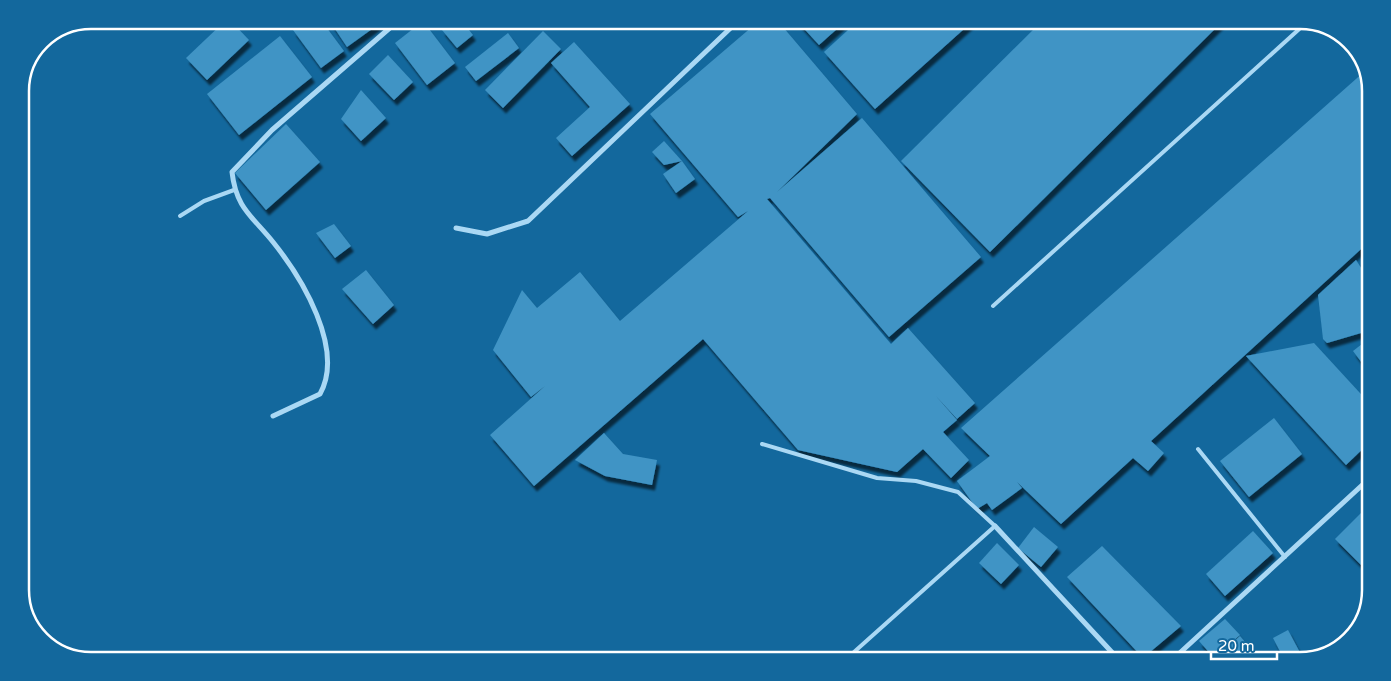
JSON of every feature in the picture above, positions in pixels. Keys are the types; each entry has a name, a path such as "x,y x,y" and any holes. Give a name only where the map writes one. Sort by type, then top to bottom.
{"street":[{"path":"273,416 320,394 327,375 327,351 319,317 274,244 240,204 234,190 232,172 248,153 272,130 389,29"},
{"path":"456,228 487,234 528,221 730,29"},
{"path":"1181,652 1362,486"},
{"path":"995,526 1112,652"}],"lane":[{"path":"993,306 1298,29"},
{"path":"180,216 204,200 234,190"},
{"path":"762,444 877,478 916,481 958,492 995,526 854,652"},
{"path":"1198,450 1285,557"}],"building":[{"path":"217,29 239,29 249,40 207,80 186,58"},
{"path":"328,29 344,51 321,68 293,30"},
{"path":"335,29 372,29 347,47"},
{"path":"413,29 429,29 455,63 427,85 395,43"},
{"path":"468,29 473,35 457,48 442,30"},
{"path":"749,29 785,29 857,114 777,192 862,118 981,257 889,337 770,198 767,199 891,344 908,328 975,403 957,419 935,395 957,420 943,432 969,460 951,478 923,449 897,472 798,450 703,339 534,486 490,435 545,386 531,397 493,350 522,290 537,308 580,272 620,321 748,211 738,217 650,114"},
{"path":"804,29 837,29 819,45"},
{"path":"849,29 964,29 875,109 824,52"},
{"path":"1034,29 1215,29 990,252 901,161"},
{"path":"543,31 561,49 503,108 485,90"},
{"path":"508,33 519,48 476,81 465,67"},
{"path":"280,36 312,77 239,135 207,94"},
{"path":"574,42 630,104 572,156 556,138 590,107 551,63"},
{"path":"388,55 413,82 394,100 369,74"},
{"path":"1360,75 1362,87 1362,248 1151,441 1164,453 1148,471 1133,458 1061,524 1017,482 1022,488 992,510 987,503 977,509 957,481 990,456 961,428"},
{"path":"361,90 386,118 361,141 341,119"},
{"path":"286,124 320,162 266,210 235,173"},
{"path":"664,141 682,161 664,165 652,152"},
{"path":"682,161 695,179 676,193 663,174"},
{"path":"334,224 351,246 335,258 316,233"},
{"path":"1356,260 1362,269 1362,332 1327,343 1323,339 1318,295"},
{"path":"366,270 394,305 373,324 342,289"},
{"path":"1314,343 1362,395 1362,450 1346,465 1246,356"},
{"path":"1362,344 1362,363 1353,351"},
{"path":"1274,418 1302,454 1249,497 1220,461"},
{"path":"604,433 623,454 657,460 652,485 605,476 575,460"},
{"path":"1362,512 1362,566 1335,539"},
{"path":"1034,527 1058,547 1041,567 1018,548"},
{"path":"1253,531 1273,553 1225,596 1206,574"},
{"path":"997,543 1019,565 1001,584 979,563"},
{"path":"1102,546 1181,626 1150,652 1137,652 1067,577"},
{"path":"1225,619 1240,635 1221,652 1209,652 1199,641"},
{"path":"1288,630 1300,652 1280,652 1273,638"},
{"path":"1240,636 1253,652 1221,652"}]}
